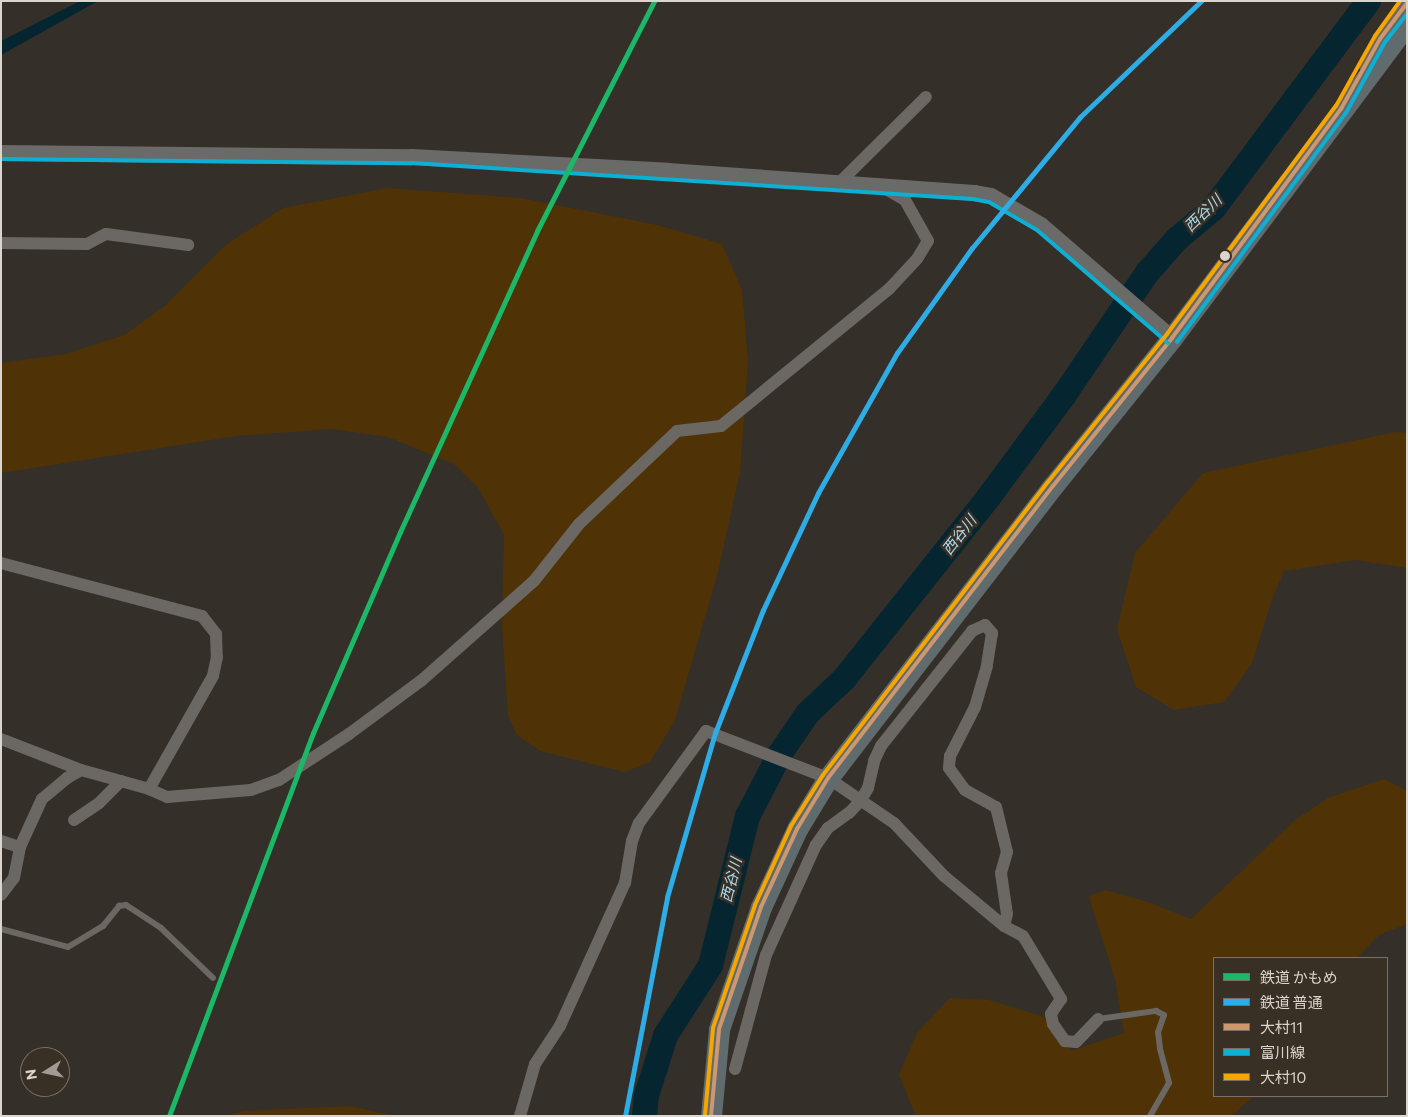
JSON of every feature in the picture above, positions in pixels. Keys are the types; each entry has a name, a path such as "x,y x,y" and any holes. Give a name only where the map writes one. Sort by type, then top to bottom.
{"highway":[{"path":"711,1116 719,1029 761,907 797,829 828,778 1024,523 1172,338 1407,24"}],"main road":[{"path":"1,152 412,157 668,170 886,189 992,196 1041,225 1172,338"}],"street":[{"path":"1341,110 1380,40 1407,3"},
{"path":"837,185 926,97"},
{"path":"1,738 81,770 149,788 167,797 251,790 279,780 349,734 456,653 534,581 579,524 677,430 721,426 889,290 917,259 928,241 905,200 886,189"},
{"path":"1,243 87,244 106,234 188,244"},
{"path":"1,563 202,616 216,634 217,658 212,676 149,788"},
{"path":"735,1069 766,955 791,897 828,828 849,813 861,800 868,788 874,761 881,746 972,631 985,625 992,632 987,666 975,706 950,756 949,768 965,790 996,807 1007,852 1001,873 1007,914 1004,926"},
{"path":"520,1116 535,1064 560,1026 625,883 632,841 639,823 706,731 733,739 760,754 828,778 894,823 944,876 1004,926 1023,936 1061,999 1051,1014 1052,1024 1065,1041 1076,1042 1098,1019"},
{"path":"1,895 14,878 20,847 42,798 67,778 81,770"},
{"path":"74,820 99,803 120,781"},
{"path":"1,841 20,847"}],"lane":[{"path":"1,929 68,947 103,926 119,906 126,905 161,928 213,978"},
{"path":"1098,1019 1156,1011 1164,1015 1158,1032 1160,1049 1169,1083 1150,1116"}],"shaded area":[{"path":"388,188 521,198 657,225 722,244 742,290 748,362 740,472 718,572 675,720 650,762 625,772 540,751 517,735 508,716 502,626 504,535 479,489 454,464 388,437 331,429 236,436 1,473 1,363 66,354 124,335 166,305 227,244 283,208"},
{"path":"1395,432 1407,433 1407,568 1356,560 1284,571 1272,599 1252,663 1224,702 1174,710 1136,687 1117,629 1135,553 1203,473"},
{"path":"1384,779 1407,791 1407,924 1379,935 1358,957 1213,957 1213,1097 1253,1097 1231,1116 916,1116 899,1075 917,1033 950,998 989,1000 1044,1017 1071,1051 1124,1033 1115,979 1089,897 1105,890 1145,901 1191,919 1295,820 1330,797"},
{"path":"350,1106 395,1116 225,1116 243,1111"}],"water":[{"path":"80,1 98,1 1,55 1,41"}],"waterway":[{"name":"西谷川","path":"644,1116 646,1095 665,1035 710,965 747,816 779,754 807,713 844,678 988,497 1064,394 1147,272 1176,239 1213,208 1368,1"}],"rail line":[{"name":"かもめ","path":"169,1116 313,733 400,532 537,231 654,1"},
{"name":"普通","path":"625,1116 667,897 715,733 763,610 818,493 897,353 972,248 1080,117 1201,1"}],"transit line":[{"name":"大村10","path":"705,1115 713,1028 755,905 791,826 823,775 1048,482 1167,334 1336,106 1375,36 1400,1"},
{"name":"大村11","path":"711,1116 719,1029 761,907 797,829 828,778 1053,486 1172,338 1341,109 1380,39 1407,3"},
{"name":"富川線","path":"1177,342 1346,113 1385,42 1407,14"},
{"name":"富川線","path":"1,159 412,163 973,199 989,202 1037,230 1168,343"}]}
